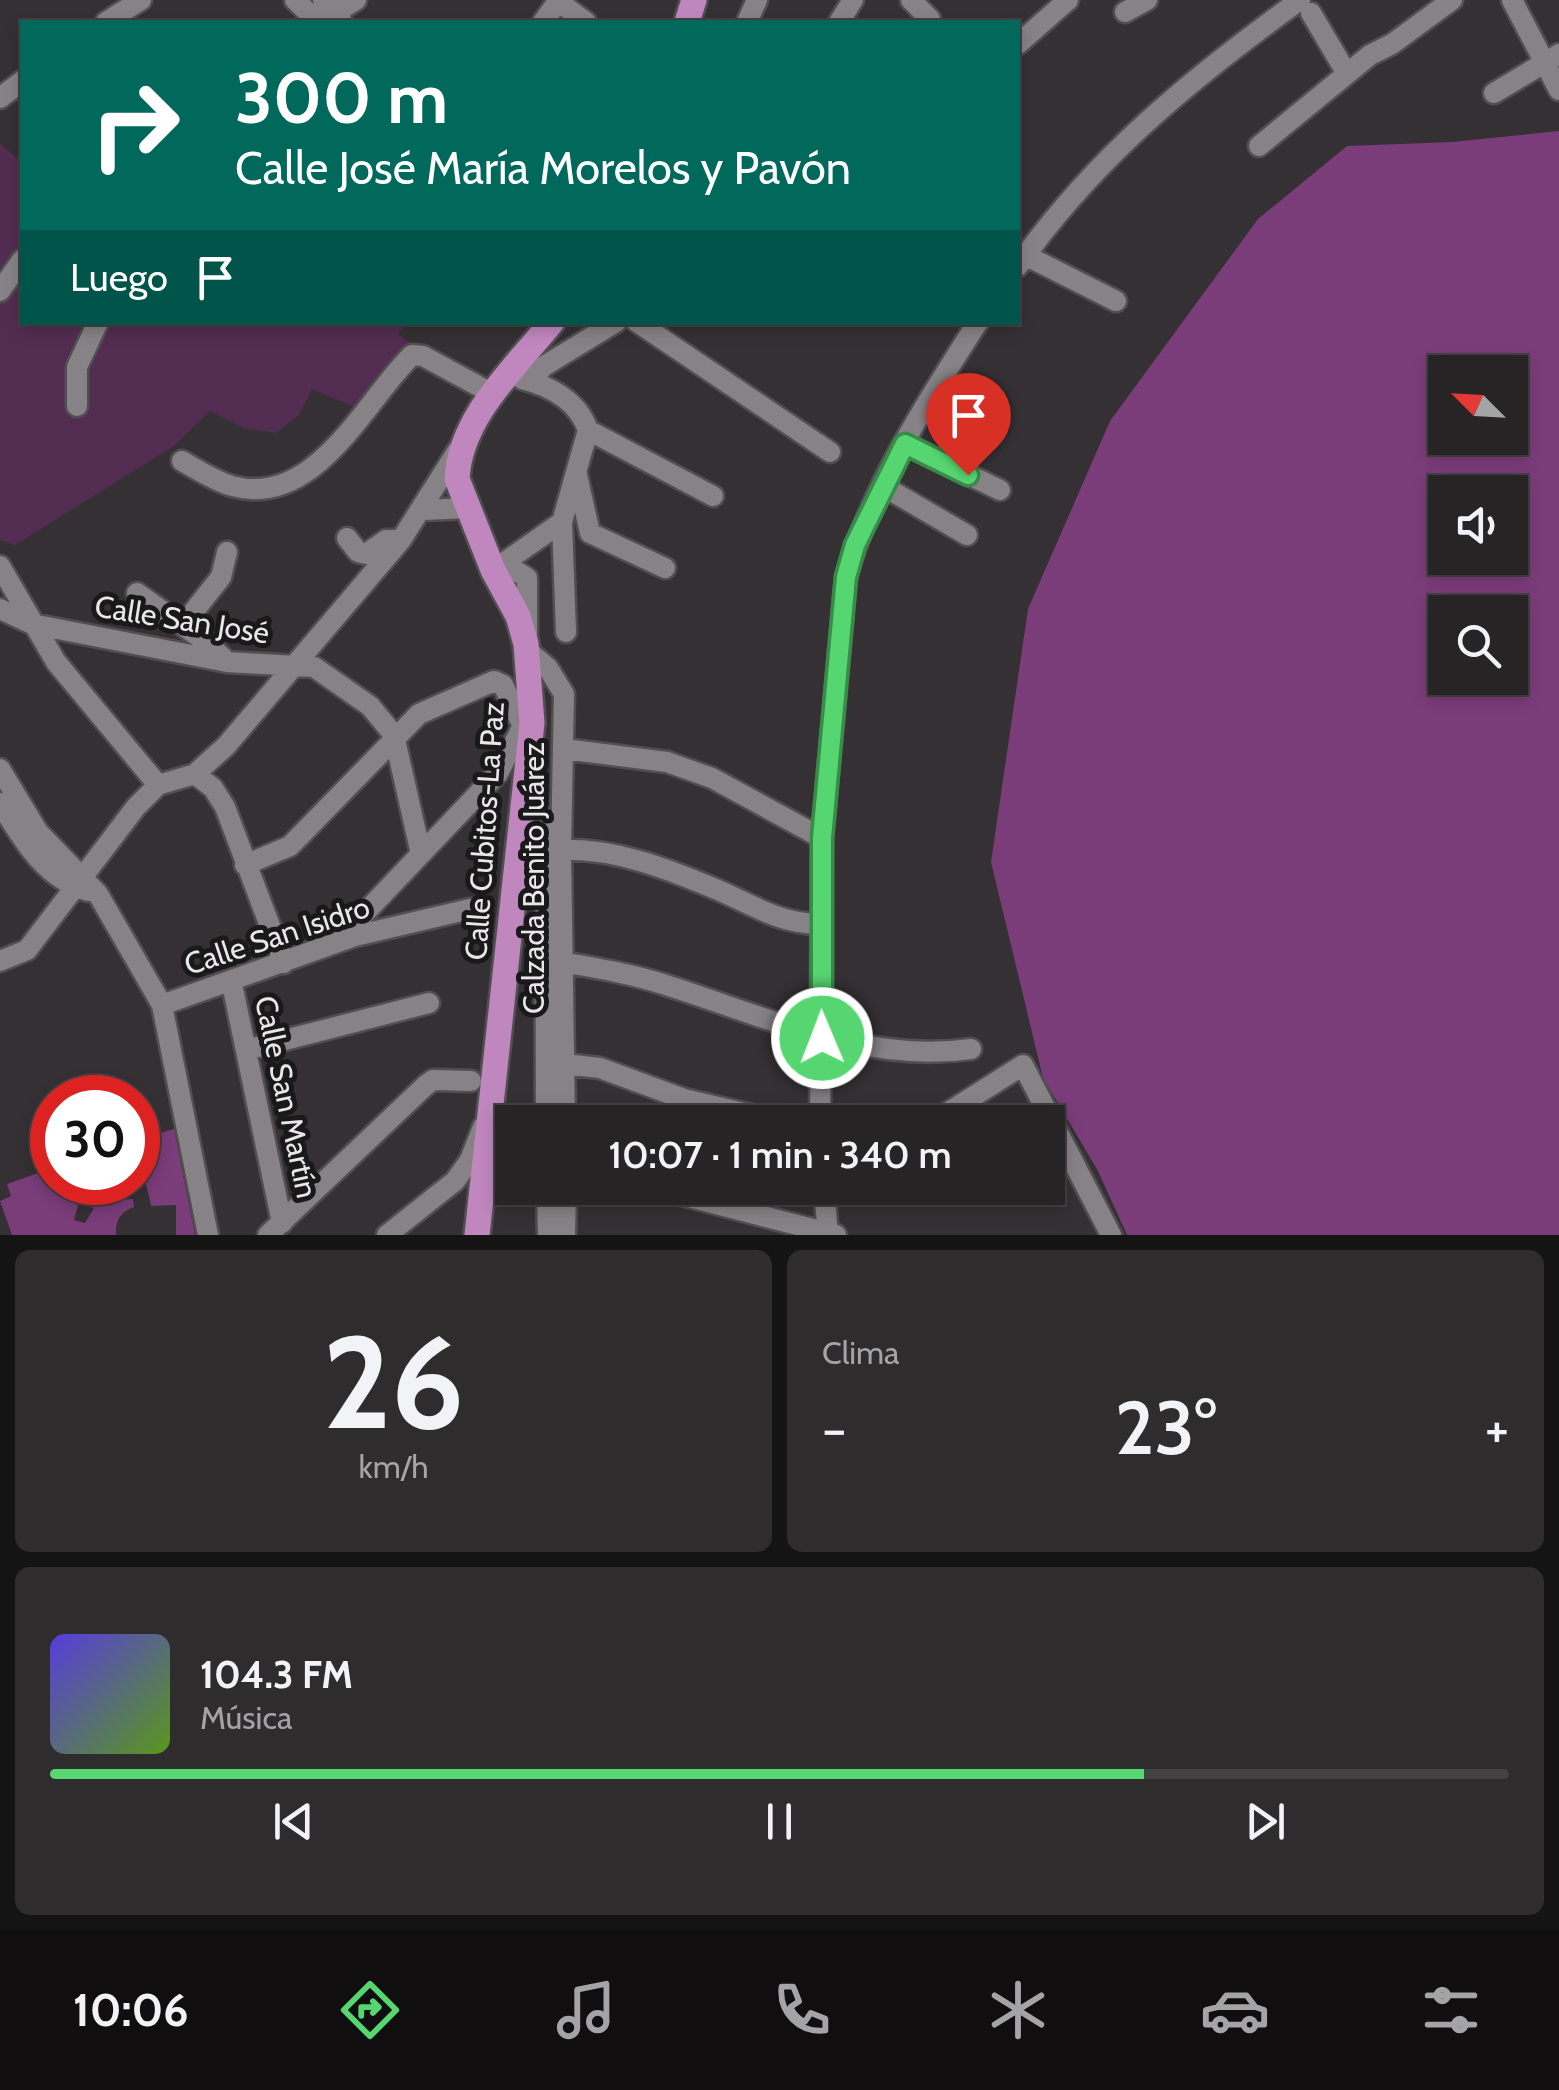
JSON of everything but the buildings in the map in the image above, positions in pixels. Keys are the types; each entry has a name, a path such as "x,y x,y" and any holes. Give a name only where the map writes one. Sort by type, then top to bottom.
{"main road":[{"path":"458,450 550,325"},
{"name":"Calle Cubitos-La Paz","path":"458,450 458,479 499,567 526,646 528,724 528,766 477,1235"}],"street":[{"path":"109,20 141,0"},
{"path":"295,0 329,14 356,0"},
{"path":"558,0 583,20"},
{"path":"911,0 930,19"},
{"path":"1020,42 1068,0"},
{"path":"1125,12 1147,0"},
{"path":"1259,146 1347,74 1452,0"},
{"path":"1512,0 1553,58 1559,90"},
{"path":"1116,301 1021,261 1093,170 1193,80 1306,6 1347,74"},
{"path":"1494,93 1553,58"},
{"path":"0,98 20,83"},
{"path":"0,290 20,263"},
{"path":"77,406 76,368 97,325"},
{"path":"510,384 611,325"},
{"path":"641,325 830,452"},
{"path":"820,1105 822,838 846,577 855,545 883,486 931,394 976,325"},
{"path":"182,461 232,486 266,490 286,482 335,447 412,355 573,404 588,430 713,496"},
{"path":"566,632 562,522 588,430"},
{"path":"905,444 1000,490"},
{"path":"0,962 27,950 158,785 194,774 226,746 400,540 423,510 458,450"},
{"path":"576,474 590,533 665,568"},
{"path":"883,486 968,535"},
{"path":"423,510 469,508"},
{"path":"499,567 562,522"},
{"path":"347,538 358,552 366,554 386,540 400,540"},
{"path":"183,625 221,577 227,552"},
{"path":"0,566 32,624 96,715 158,785"},
{"path":"137,593 226,662"},
{"name":"Calle San José","path":"0,609 32,624 226,662 265,668 294,664 314,667 370,706 394,735"},
{"name":"Calzada Benito Juárez","path":"526,646 548,668 564,694 561,962 566,1105"},
{"path":"245,865 290,846 383,754 394,735 419,714 494,682 503,686 528,724 498,773 420,850 359,919 355,936"},
{"path":"394,735 420,850"},
{"path":"564,749 667,762 712,778 822,838"},
{"path":"528,766 545,833 546,1105"},
{"path":"0,769 38,832 79,882"},
{"path":"194,774 214,788 226,807 284,963"},
{"path":"0,803 36,858 98,894 162,1005 208,1235"},
{"path":"561,850 612,853 718,890 784,922 820,924"},
{"name":"Calle San Isidro","path":"162,1005 232,984 355,936 470,909"},
{"path":"561,962 665,984 822,1038 934,1053 971,1049"},
{"name":"Calle San Martín","path":"232,984 275,1229"},
{"path":"246,1050 430,1003"},
{"path":"565,1064 600,1068 710,1105"},
{"path":"961,1105 1023,1065 1044,1105"},
{"path":"275,1229 426,1086 434,1080 471,1082"},
{"path":"387,1235 454,1181 492,1114"},
{"path":"1065,1146 1111,1235"},
{"path":"547,1205 548,1235"},
{"path":"566,1205 566,1235"},
{"path":"717,1205 836,1235"},
{"path":"825,1205 828,1235"}],"shaded area":[{"path":"1559,131 1559,1235 1127,1235 1098,1171 1065,1115 1065,1105 1059,1105 1043,1078 991,862 1028,609 1110,421 1258,219 1347,146 1452,142"},
{"path":"0,143 20,161 20,325 406,325 398,334 413,345 355,407 312,389 299,415 276,433 244,428 210,411 174,446 15,545 0,540"},
{"path":"174,1129 195,1235 176,1235 176,1205 151,1206 160,1205 160,1133"},
{"path":"30,1176 30,1205 78,1205 74,1220 85,1223 94,1208 90,1205 134,1207 120,1217 116,1235 12,1235 0,1201 11,1196 7,1184"}],"route":[{"path":"822,1038 822,838 846,577 855,545 905,444 968,475"}]}
